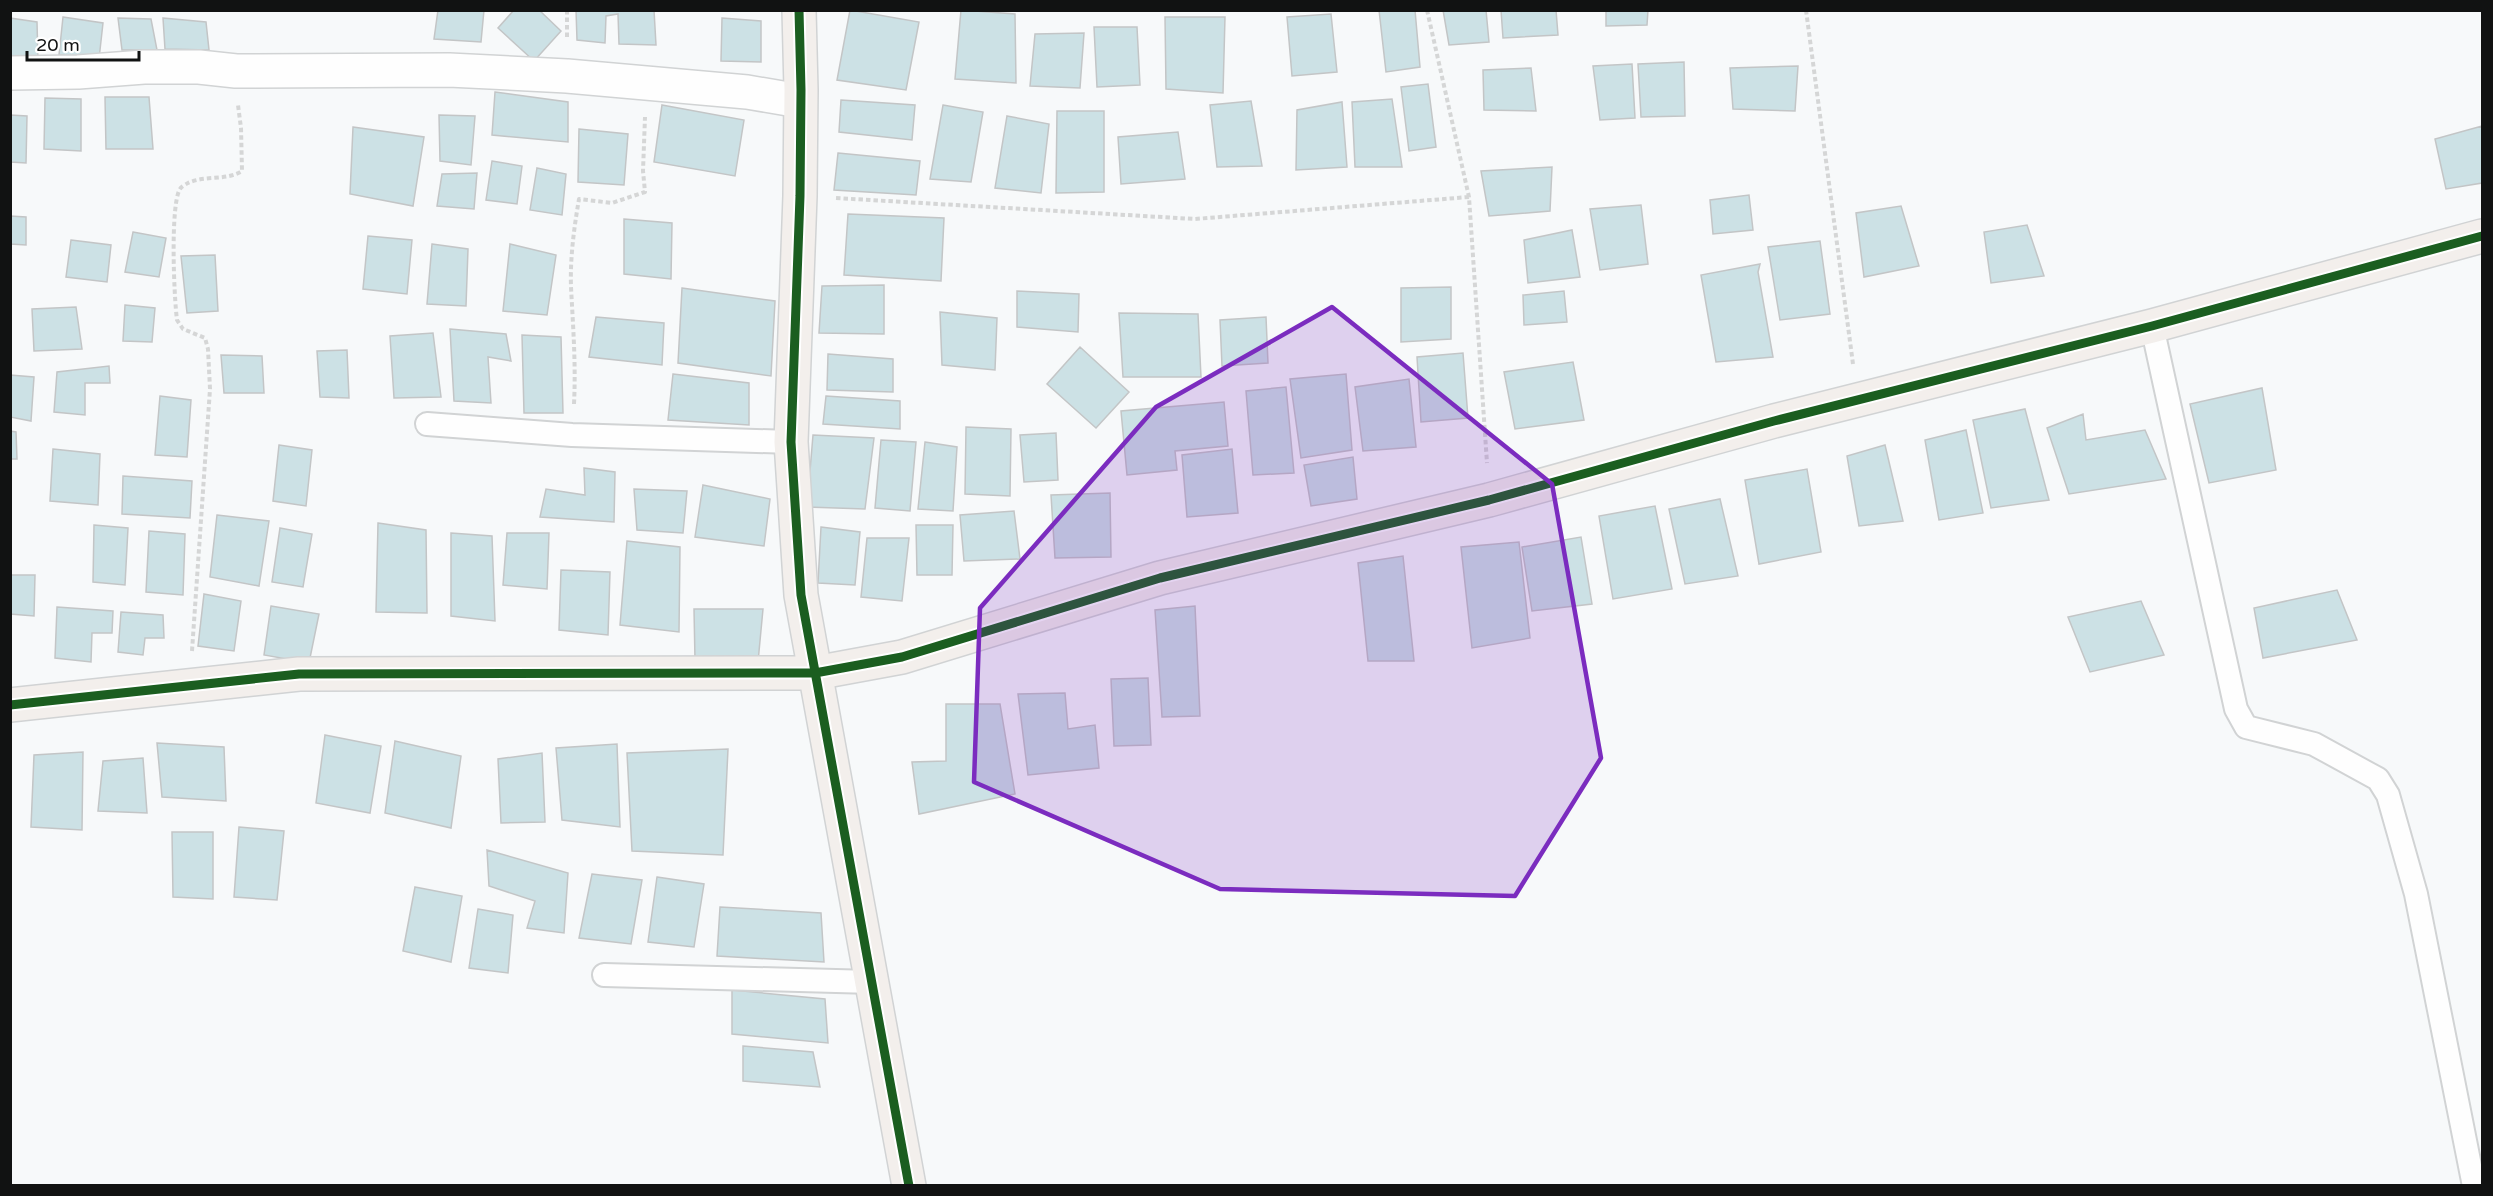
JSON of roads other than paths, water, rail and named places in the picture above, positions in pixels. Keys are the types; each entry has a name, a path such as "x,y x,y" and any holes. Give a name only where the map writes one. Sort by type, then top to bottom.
{"street":[{"path":"799,10 800,196 791,442 801,595 909,1185"},
{"path":"10,73 166,67 200,67 236,71 449,70 567,76 747,92 800,101"},
{"path":"10,705 299,674 815,673 902,657 1160,578 1489,500 1774,420 2152,326 2482,236"}],"lane":[{"path":"2152,326 2235,709 2247,727 2314,744 2378,779 2388,795 2416,894 2474,1185"},
{"path":"428,424 572,435 791,442"},
{"path":"604,975 873,982"}]}
